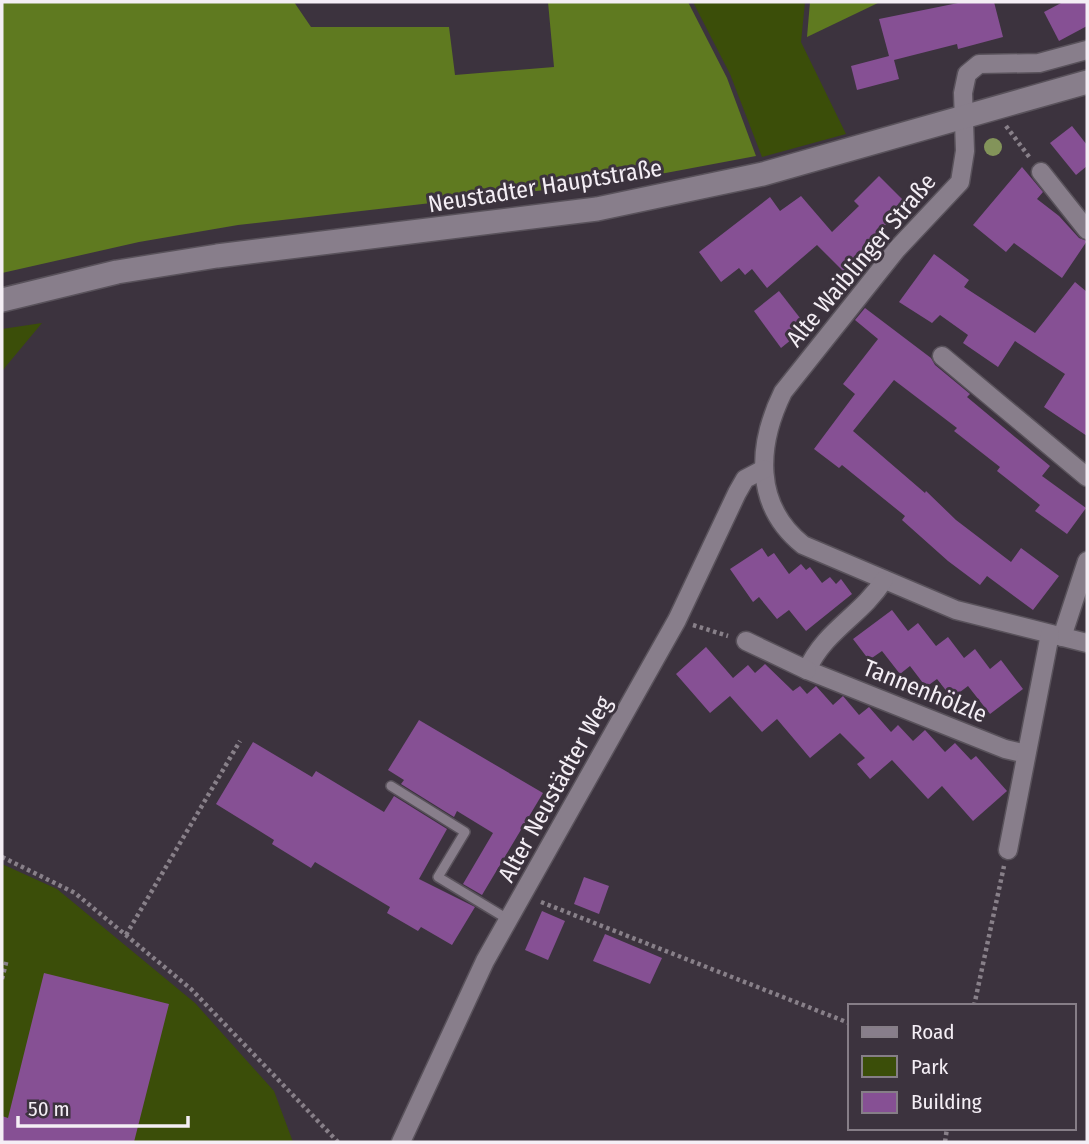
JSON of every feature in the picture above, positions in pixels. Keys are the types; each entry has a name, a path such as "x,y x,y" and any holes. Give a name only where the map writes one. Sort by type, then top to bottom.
{"street":[{"name":"Alte Waiblinger Straße","path":"764,469 764,442 770,418 783,392 897,249 960,182 965,151 963,93 967,74 979,64 1039,63 1087,50"},
{"name":"Neustadter Hauptstraße","path":"2,300 117,272 217,256 597,209 763,174 1087,82"},
{"path":"1041,172 1087,230"},
{"path":"942,356 1087,477"},
{"path":"764,469 778,517 788,533 813,550 956,610 1087,643"},
{"name":"Alter Neustädter Weg","path":"401,1142 485,961 677,620 737,493 746,480 764,469"},
{"path":"1008,850 1026,754 1056,636 1087,561"},
{"path":"807,670 817,648 875,595 884,580"},
{"name":"Tannenhölzle","path":"746,641 807,670 985,742 1026,754"}],"lane":[{"path":"391,786 465,832 438,877 509,920"}],"path":[{"path":"1009,132 1021,146"},
{"path":"703,628 746,641"},
{"path":"126,935 240,741"},
{"path":"974,1004 1008,850"},
{"path":"2,857 75,893 191,989 338,1142"},
{"path":"524,895 848,1023"},
{"path":"2,979 7,959"}],"green space":[{"path":"2,2 294,2 311,27 449,27 455,75 554,67 548,2 688,2 727,78 756,156 655,175 545,190 238,225 139,242 2,273"},
{"path":"693,2 805,2 801,42 846,134 762,157 730,74"},
{"path":"810,2 880,2 807,37"},
{"path":"42,323 2,371 2,329"},
{"path":"2,864 57,889 195,1003 274,1091 293,1142 2,1142"}],"building":[{"path":"963,2 994,2 1003,37 958,49 957,44 894,60 899,79 857,90 851,66 889,56 879,19"},
{"path":"1063,2 1087,2 1087,26 1059,41 1044,12"},
{"path":"1072,126 1087,145 1087,166 1076,175 1050,143"},
{"path":"1022,167 1043,192 1037,199 1059,216 1079,238 1087,241 1062,278 1014,243 1006,252 973,225"},
{"path":"879,176 907,204 866,244 871,249 846,274 817,245 767,288 752,269 745,275 739,268 721,282 699,252 770,197 780,211 801,196 832,232 859,206 854,201"},
{"path":"934,254 969,280 964,287 1035,333 1075,282 1087,292 1087,436 1044,407 1065,374 1015,341 998,367 963,343 968,335 940,315 932,323 899,302"},
{"path":"779,291 807,327 781,348 754,311"},
{"path":"865,308 931,358 935,365 970,394 967,397 1050,466 1042,476 1086,508 1067,534 1035,511 1040,505 997,471 1000,467 954,431 957,428 894,380 853,431 925,493 926,491 956,520 1011,562 1021,548 1059,576 1033,610 987,576 980,585 902,520 905,516 842,465 839,468 814,449 855,394 843,384 878,339 855,320"},
{"path":"762,548 768,557 774,553 789,574 801,564 806,570 810,567 822,583 830,577 836,584 841,579 852,594 806,631 789,610 777,619 759,597 753,602 730,569"},
{"path":"892,610 908,631 918,623 936,646 948,637 964,658 975,649 990,669 1001,660 1023,689 990,714 968,686 952,698 937,679 926,687 910,666 900,674 882,651 869,660 853,639"},
{"path":"706,647 733,678 748,665 755,673 765,664 793,691 800,686 807,694 816,686 833,705 843,696 859,715 869,707 891,732 898,725 913,741 925,730 945,752 955,743 971,760 976,756 1007,791 973,821 942,786 928,799 892,760 870,779 857,764 865,758 840,733 810,758 777,719 762,732 730,696 710,713 676,674"},
{"path":"419,720 543,793 482,895 463,884 493,833 457,811 454,817 401,784 404,780 388,770"},
{"path":"253,742 312,777 316,771 384,812 394,796 447,829 419,879 475,907 452,945 421,927 418,931 387,913 390,907 315,862 311,868 272,844 274,840 216,804"},
{"path":"584,877 609,886 599,914 574,904"},
{"path":"542,911 565,921 548,960 525,950"},
{"path":"605,934 662,958 650,984 593,961"},
{"path":"44,973 169,1004 134,1142 2,1142 2,1116 8,1118"}]}
